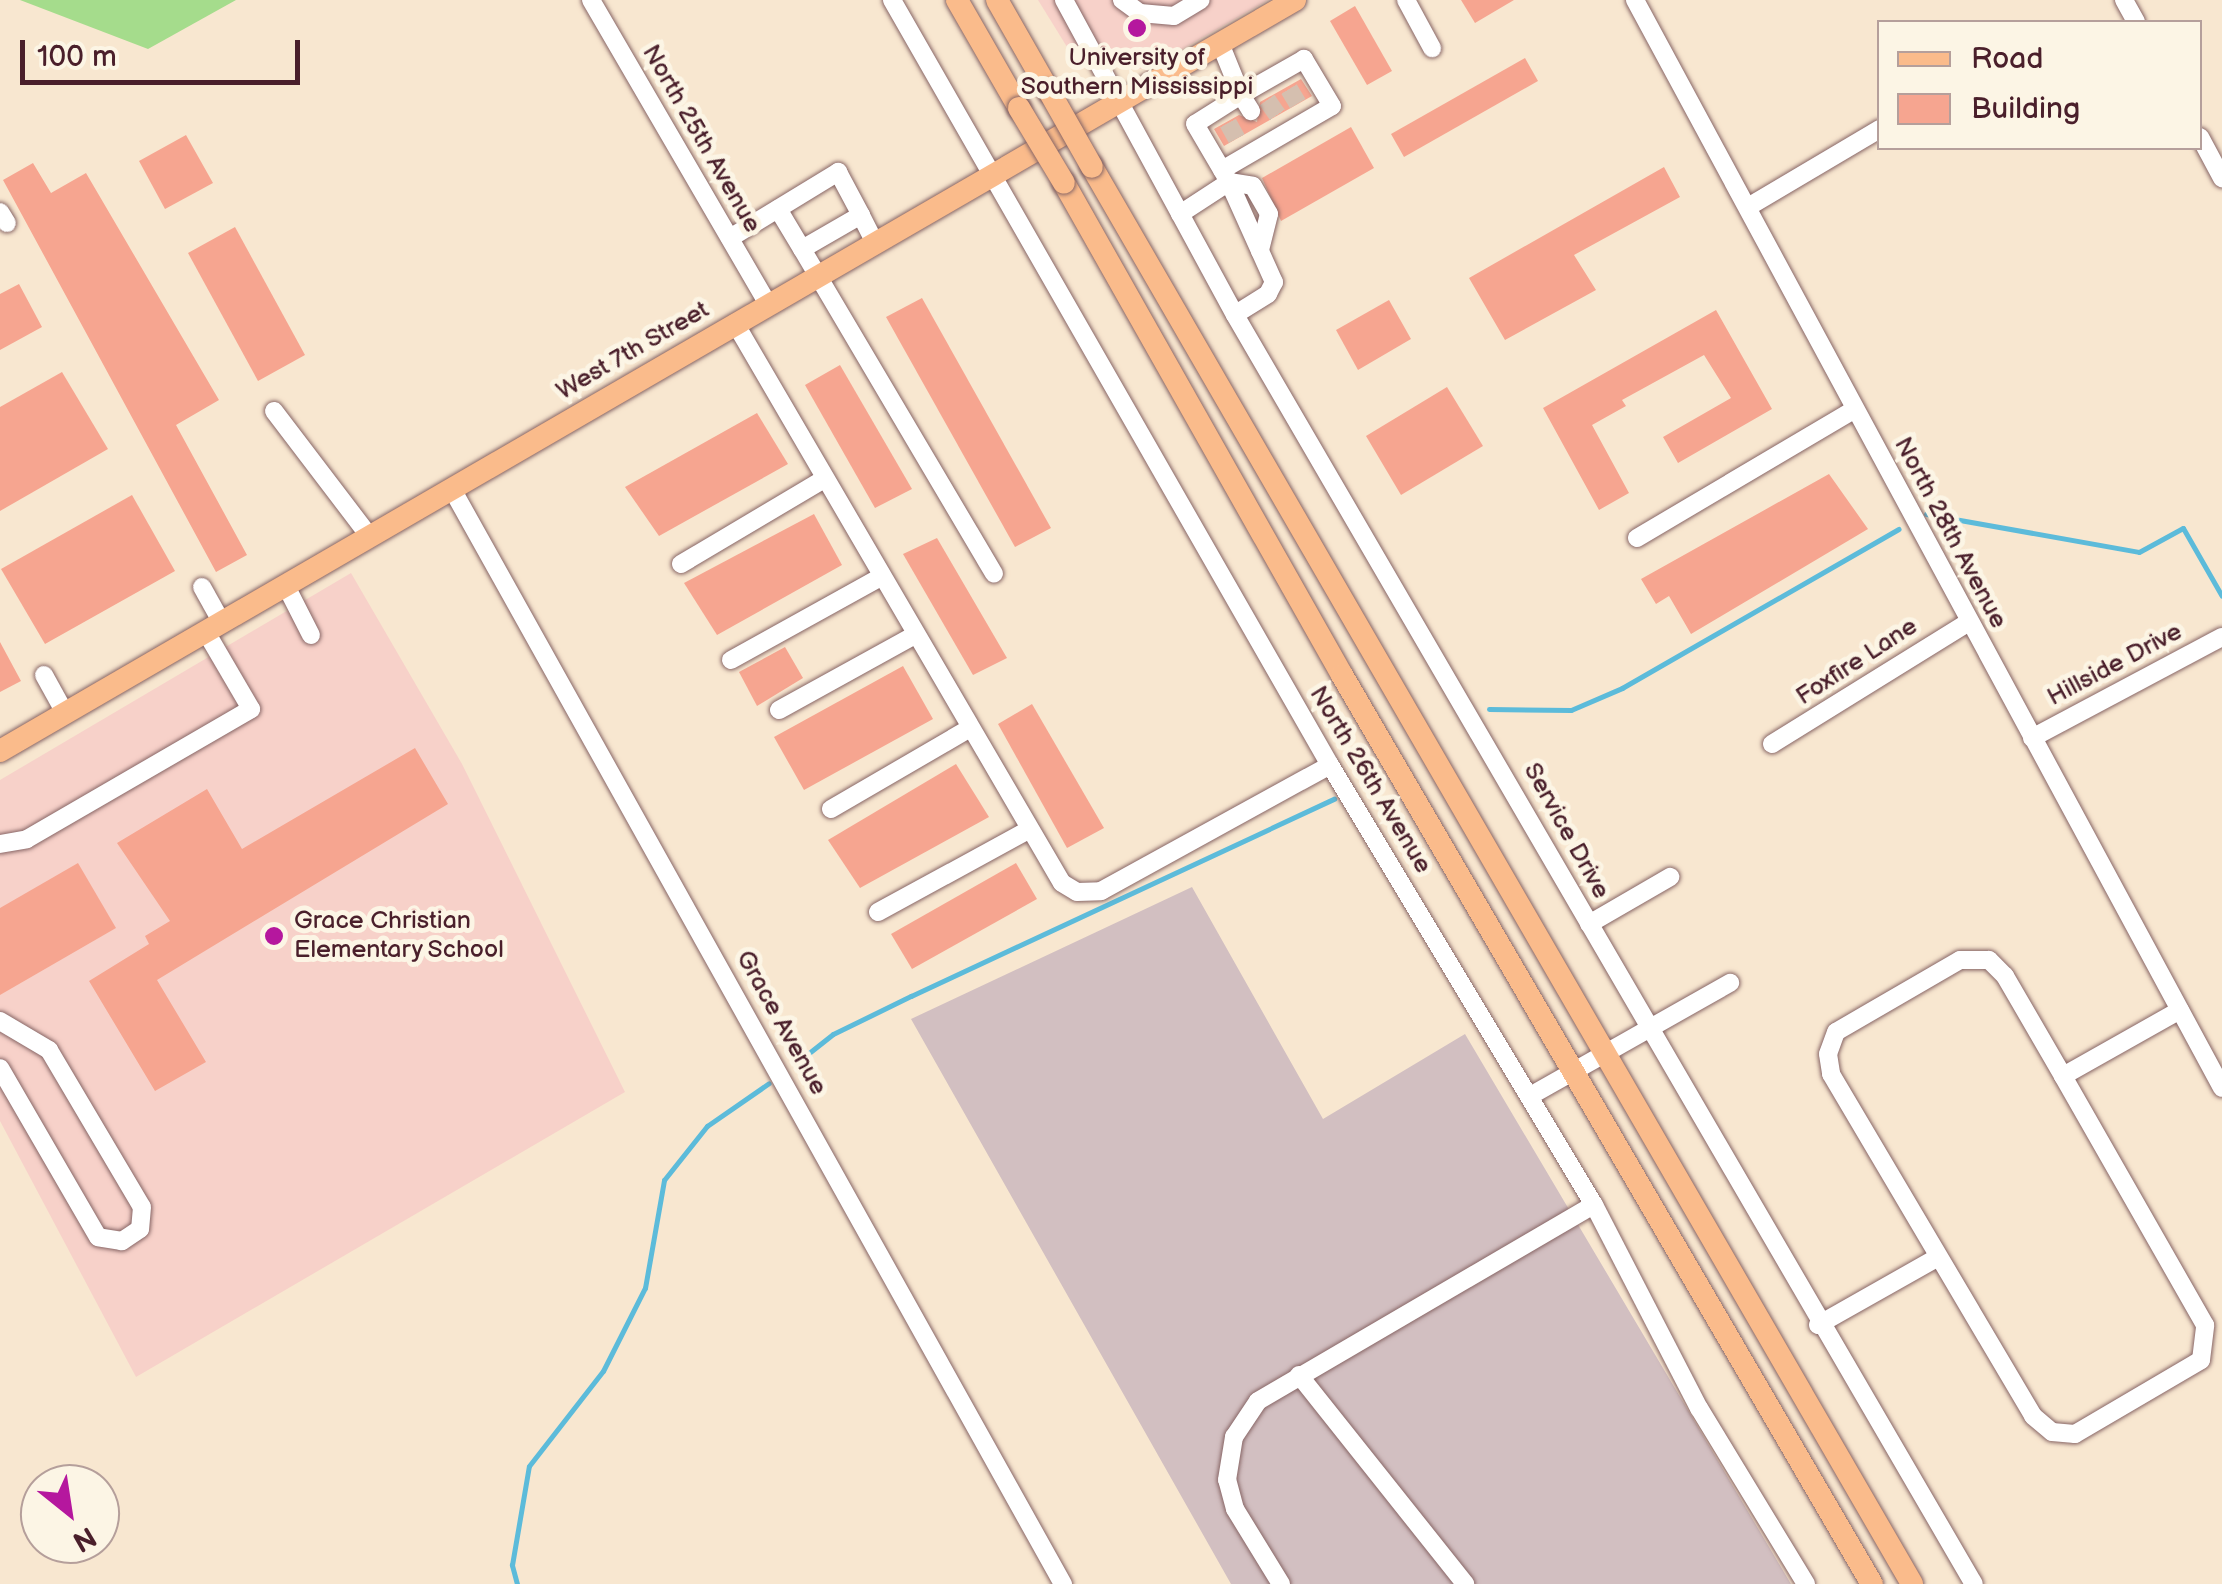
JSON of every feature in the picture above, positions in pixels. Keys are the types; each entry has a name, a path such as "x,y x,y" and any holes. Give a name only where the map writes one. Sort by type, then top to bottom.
{"main road":[{"path":"957,0 1872,1584"},
{"path":"997,0 1912,1584"},
{"name":"West 7th Street","path":"0,751 1283,3"}],"street":[{"name":"North 25th Avenue","path":"591,0 768,304"},
{"name":"North 26th Avenue","path":"892,0 1330,765 1594,1205 1698,1408 1806,1584"},
{"name":"Service Drive","path":"1064,0 1235,315 1818,1325 1974,1584"},
{"path":"1122,0 1140,13 1174,16 1201,0"},
{"path":"1406,0 1432,48"},
{"name":"North 28th Avenue","path":"1635,0 2222,1088"},
{"path":"1220,43 1264,114"},
{"path":"1180,214 1226,176 1247,156 1264,114 1294,96 1264,114 1228,124 1195,124 1226,176 1274,282 1268,294 1235,315"},
{"path":"1228,124 1247,156"},
{"path":"1748,208 1877,131"},
{"path":"2202,141 2222,178"},
{"path":"730,238 838,172 874,241"},
{"path":"778,208 994,574"},
{"path":"802,248 860,215"},
{"path":"734,323 1062,882 1077,892 1100,891 1330,765"},
{"path":"1637,538 1855,409"},
{"path":"274,411 370,537"},
{"path":"681,564 824,479"},
{"name":"Grace Avenue","path":"452,489 1062,1584"},
{"path":"731,660 882,577"},
{"path":"286,586 312,635"},
{"path":"0,844 27,839 250,710 214,628 202,587"},
{"name":"Foxfire Lane","path":"1772,744 1969,622"},
{"path":"779,710 916,634"},
{"name":"Hillside Drive","path":"2032,738 2222,636"},
{"path":"44,675 65,713"},
{"path":"831,809 970,728"},
{"path":"878,912 1030,829"},
{"path":"1588,924 1670,877"},
{"path":"1960,960 1989,960 2005,976 2063,1076 2205,1325 2201,1360 2075,1434 2052,1432 2034,1416 1830,1074 1836,1032 1960,960"},
{"path":"1530,1096 1730,983"},
{"path":"2063,1076 2180,1010"},
{"path":"0,1021 49,1050 142,1207 140,1228 122,1241 98,1236 0,1068"},
{"path":"1280,1584 1235,1509 1228,1460 1234,1437 1258,1402 1594,1205"},
{"path":"1818,1325 1938,1257"},
{"path":"1299,1375 1466,1584"}],"shaded area":[{"name":"University of Southern Mississippi","path":"1038,0 1268,0 1146,70 1072,55"},
{"name":"Grace Christian Elementary School","path":"351,573 462,764 625,1092 136,1377 0,1121 0,780"},
{"path":"1192,887 1323,1119 1465,1034 1791,1584 1231,1584 911,1019"}],"green space":[{"path":"20,0 236,0 148,49"}],"building":[{"path":"1461,0 1514,0 1475,23"},
{"path":"1355,6 1392,71 1367,85 1330,21"},
{"path":"1525,58 1538,81 1404,157 1391,134"},
{"path":"1301,79 1312,96 1224,146 1214,129 1239,115 1257,122 1260,102"},
{"path":"1351,127 1374,168 1281,221 1262,178"},
{"path":"186,135 213,183 165,209 139,161"},
{"path":"33,163 51,193 86,173 219,400 176,425 247,555 216,572 3,180"},
{"path":"1664,167 1680,197 1574,255 1596,290 1505,340 1469,278"},
{"path":"235,227 305,355 258,381 188,253"},
{"path":"19,284 42,327 0,350 0,294"},
{"path":"922,298 1051,528 1015,547 886,317"},
{"path":"1389,300 1411,339 1358,370 1336,330"},
{"path":"1716,310 1772,409 1678,463 1663,437 1731,398 1704,355 1622,400 1626,406 1592,425 1629,493 1599,510 1543,408"},
{"path":"840,365 912,489 875,508 805,385"},
{"path":"62,372 108,449 0,511 0,407"},
{"path":"1447,387 1483,446 1401,495 1366,436"},
{"path":"757,413 788,464 659,536 625,487"},
{"path":"1829,474 1868,529 1691,634 1669,596 1656,604 1641,579"},
{"path":"132,495 175,571 45,644 1,569"},
{"path":"814,514 842,565 717,635 684,583"},
{"path":"937,538 1007,658 973,675 903,554"},
{"path":"0,642 21,681 0,692"},
{"path":"785,647 803,678 757,706 739,672"},
{"path":"903,666 933,719 804,790 774,737"},
{"path":"1032,704 1104,828 1067,848 998,724"},
{"path":"415,748 448,804 157,980 206,1062 155,1091 89,981 149,944 145,936 170,921 117,843 207,789 242,849"},
{"path":"956,764 989,817 860,888 828,840"},
{"path":"78,863 116,928 0,995 0,908"},
{"path":"1016,863 1037,899 912,969 891,934"}],"waterway":[{"path":"1926,514 2139,552 2183,528 2222,596"},
{"path":"1489,709 1571,710 1622,688 1899,529"},
{"path":"795,1064 833,1034 1334,799"},
{"path":"517,1584 512,1565 529,1466 603,1371 645,1288 664,1180 707,1126 769,1083"}],"tunnel":[{"path":"1289,89 1298,104"},
{"path":"1267,100 1278,116"},
{"path":"1228,123 1237,139"}],"place":[{"name":"University of Southern Mississippi","path":"1137,28"},
{"name":"Grace Christian Elementary School","path":"274,936"}]}
